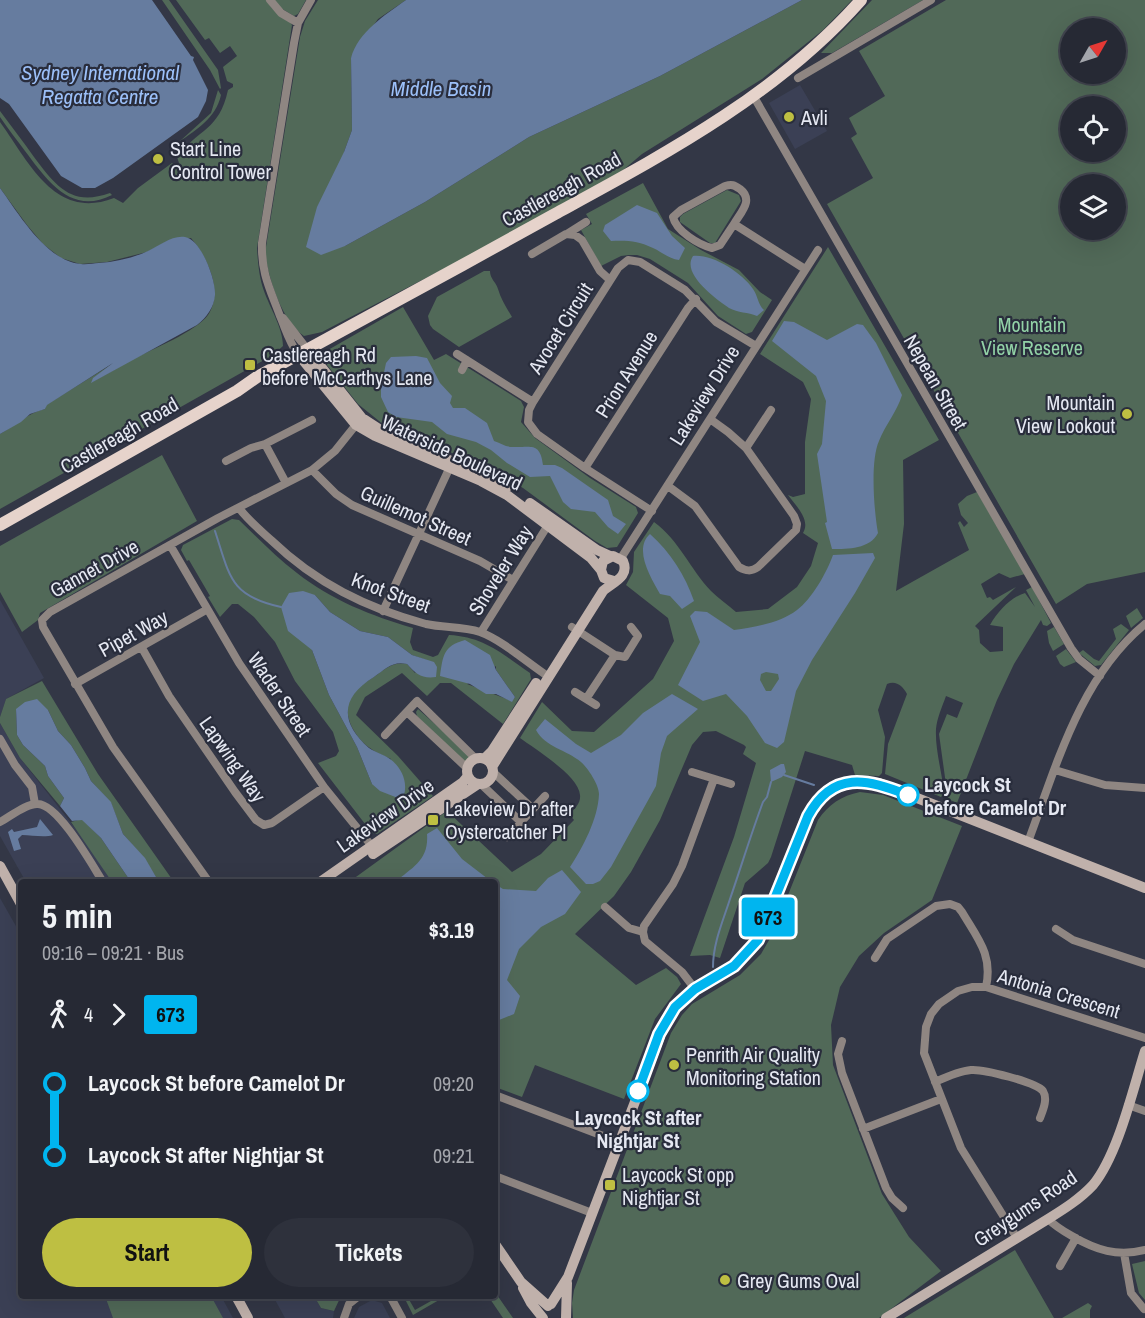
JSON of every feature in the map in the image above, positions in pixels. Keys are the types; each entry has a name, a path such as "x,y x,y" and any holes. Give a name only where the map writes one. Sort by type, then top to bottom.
{"main road":[{"name":"Castlereagh Road","path":"0,525 237,391 256,377 665,153 754,97 811,51 861,0"},
{"name":"Castlereagh Road","path":"0,515 232,384 256,377"}],"street":[{"path":"270,0 281,13 298,23"},
{"path":"303,352 280,315 266,283 262,243 298,23 311,0"},
{"path":"798,78 931,0"},
{"name":"Nepean Street","path":"754,97 1071,648 1079,659 1100,676"},
{"path":"730,184 744,192 747,199 746,205 734,224 720,245 710,248 680,229 673,217 681,210 730,184"},
{"path":"532,254 586,222"},
{"path":"734,224 805,269"},
{"path":"566,234 580,238 600,271 610,280"},
{"name":"Lakeview Drive","path":"615,557 629,546 646,521 818,250"},
{"name":"Avocet Circuit","path":"652,511 537,434 528,422 533,402 610,280 622,263 633,260 685,290 716,322 756,346"},
{"name":"Prion Avenue","path":"585,468 696,299"},
{"name":"Waterside Boulevard","path":"303,352 359,421 375,436 481,481 507,495 591,558 601,572"},
{"path":"457,354 533,402"},
{"path":"462,370 467,360"},
{"path":"746,448 771,410"},
{"path":"668,486 695,506 744,570 753,571 796,530 797,524 794,516 746,448 710,419"},
{"path":"226,461 312,420"},
{"name":"Waterside Boulevard","path":"359,421 493,479 597,550 615,557"},
{"name":"Gannet Drive","path":"207,879 113,747 75,684 42,620 45,615 170,545 312,470 335,451 359,421"},
{"path":"265,444 286,483"},
{"path":"383,611 449,469"},
{"name":"Guillemot Street","path":"312,470 330,489 352,506 480,561 513,580"},
{"name":"Knot Street","path":"239,508 282,551 312,575 344,595 383,611 436,626 481,632 546,675"},
{"name":"Shoveler Way","path":"481,632 548,525"},
{"name":"Wader Street","path":"170,545 238,663 324,787 374,849"},
{"path":"486,764 493,750 532,698 575,629 598,588 603,561 615,557 625,565 625,573 621,579 607,580 601,572"},
{"path":"575,629 603,591 614,581"},
{"name":"Pipet Way","path":"75,684 206,610"},
{"path":"1028,842 1077,717 1100,676 1125,643 1145,624"},
{"path":"575,629 615,655 625,657 638,636 631,627"},
{"name":"Lapwing Way","path":"142,648 169,696 259,823 272,824 324,787"},
{"path":"586,699 615,655"},
{"path":"575,692 596,705"},
{"path":"385,735 417,701 533,809"},
{"path":"407,712 479,784 521,822"},
{"path":"0,739 15,765 29,782 35,804"},
{"name":"Lakeview Drive","path":"325,879 374,849 479,784 489,780 486,764 467,772 463,782 374,849 337,879"},
{"path":"1055,770 1105,784 1145,788"},
{"path":"692,772 731,784"},
{"path":"695,989 682,972 645,941 643,932 682,866 714,779"},
{"path":"543,1318 544,1310 568,1277 667,1018 675,1007 695,989 725,973 751,950 763,929 808,816 823,796 837,787 860,781 879,783 1145,888"},
{"path":"507,837 545,796"},
{"path":"0,822 35,804 50,809 101,879"},
{"path":"0,866 18,899"},
{"path":"875,958 887,939 936,906 950,904 962,912 986,955 989,969 986,987"},
{"path":"605,907 629,928 643,932"},
{"path":"1056,929 1073,940 1145,964"},
{"name":"Antonia Crescent","path":"1017,1238 961,1148 935,1082 924,1048 924,1032 930,1017 939,1004 954,993 972,987 986,987 1145,1038"},
{"path":"842,1041 838,1051 840,1068 887,1191 903,1208"},
{"name":"Greygums Road","path":"886,1318 1048,1219 1083,1194 1099,1177 1110,1158 1145,1051"},
{"path":"935,1082 963,1071 981,1070 1035,1086 1043,1091 1045,1098 1040,1118"},
{"path":"498,1096 619,1142"},
{"path":"863,1129 942,1099"},
{"path":"1128,1105 1145,1111"},
{"path":"498,1177 592,1213"},
{"path":"1048,1219 1076,1239 1097,1249 1124,1253 1145,1250"},
{"path":"1060,1266 1076,1239"},
{"path":"498,1248 521,1282 525,1294 543,1318"},
{"path":"1124,1253 1131,1293 1144,1309"},
{"path":"566,1316 568,1277"},
{"path":"521,1282 549,1305 561,1305 566,1316"},
{"path":"238,1299 248,1318"},
{"path":"344,1318 349,1304 355,1299"},
{"path":"392,1299 402,1318"}],"shaded area":[{"path":"800,85 827,131 795,149 769,103"},
{"path":"0,600 44,678 6,699 0,717"},
{"path":"0,723 20,758 86,842 110,879 24,879 0,836"},
{"path":"0,898 18,930 18,1299 223,1299 233,1318 0,1318"},
{"path":"275,1299 316,1299 321,1308 334,1311 333,1318 285,1318"},
{"path":"372,1300 382,1303 390,1318 354,1318 359,1307"}],"green space":[{"path":"162,0 169,0 218,70 220,89 210,70"},
{"path":"176,0 266,0 292,25 257,248 262,286 279,325 283,346 273,355 0,509 0,434 28,416 45,409 46,405 122,358 94,378 92,382 184,334 202,321 213,306 212,275 203,255 191,238 168,241 147,252 107,262 80,264 61,258 43,244 0,188 0,122 33,170 46,184 60,195 75,201 93,203 114,198 123,203 138,188 172,163 176,166 179,163 177,157 185,147 214,122 219,114 228,90 233,87 233,84 227,81 223,67 237,56 230,46 220,53 209,38 205,40"},
{"path":"274,0 306,0 298,14 294,16 279,7"},
{"path":"318,0 406,0 378,19 351,58 352,130 344,152 345,246 425,202 529,137 660,76 802,0 852,0 823,30 762,79 642,154 622,171 478,251 322,332 304,336 289,320 277,298 265,253 300,37 305,21"},
{"path":"872,0 923,0 832,53 821,53"},
{"name":"Mountain View Reserve","path":"946,0 1145,0 1145,572 1087,584 1056,604 827,204 873,178 851,138 857,134 849,118 885,96 859,51"},
{"path":"218,90 221,95 210,117 179,142 211,113"},
{"path":"0,111 57,185 75,195 85,197 110,193 112,195 84,201 61,192 33,162 0,117"},
{"path":"643,183 668,229 739,270 760,292 772,300 752,332 746,334 718,316 688,283 650,259 637,255 621,256 601,266 581,230 592,224 586,214"},
{"path":"727,190 739,195 741,201 715,243 710,243 680,222 683,214"},
{"path":"828,247 939,440 903,460 904,524 896,591 969,550 958,523 960,521 964,527 968,523 961,515 958,504 967,496 977,492 1025,574 1010,578 999,573 981,584 987,598 990,597 993,600 1016,587 975,626 979,630 980,643 990,652 1003,651 1003,627 990,625 1005,605 1025,593 1035,607 1026,590 1032,587 1051,623 1047,626 1043,625 1041,620 1014,664 997,700 957,803 948,799 939,734 947,714 957,718 963,703 946,696 936,729 944,793 941,797 885,774 888,744 907,694 896,683 887,684 878,710 885,737 882,773 879,776 855,775 852,765 805,751 771,857 768,863 745,883 720,958 710,955 690,956 734,837 756,763 743,754 746,747 744,745 716,731 703,732 692,745 660,820 631,872 614,896 575,934 636,985 666,968 677,977 681,984 655,1019 624,1099 535,1065 522,1097 498,1088 498,879 353,879 447,811 512,872 541,854 574,820 569,814 580,801 578,788 565,772 520,738 542,702 572,731 594,732 653,679 674,641 668,618 626,585 633,572 634,552 654,522 670,537 711,591 736,612 768,609 797,587 811,566 818,543 803,533 804,518 788,495 793,497 805,494 805,442 811,399 803,382 760,354"},
{"path":"484,271 490,271 512,317 459,347 433,329 428,316 437,297"},
{"path":"403,307 434,360 446,354 521,401 524,407 521,422 535,438 590,478 636,507 638,513 617,547 607,548 595,541 523,488 497,473 498,469 493,467 491,469 384,425 358,404 327,365 328,350"},
{"path":"162,455 197,521 40,613 38,620 22,632 0,592 0,546"},
{"path":"232,519 239,520 289,567 310,583 367,612 413,628 410,642 413,650 433,657 438,655 449,635 462,636 483,643 511,659 530,673 531,679 503,724 451,683 440,683 427,696 402,673 365,697 356,715 398,756 433,796 377,834 372,833 318,763 336,756 339,751 333,732 295,681 275,642 254,617 238,604 232,604 220,617 208,597 210,596 181,550 183,545","holes":["315,595 330,612 360,631 388,637 412,655 426,660 415,673 407,664 395,664 388,667 360,686 350,698 348,714 358,737 377,753 391,759 372,784 357,747 329,695 312,650","496,666 496,670 515,697 512,701 467,684"]},
{"path":"1137,608 1143,618 1131,628 1126,616"},
{"path":"1121,624 1129,630 1101,665 1095,666 1079,653 1083,650 1099,661 1116,639 1113,629"},
{"path":"1054,627 1064,644 1053,651 1047,631"},
{"path":"1066,649 1076,662 1064,667 1056,656"},
{"path":"42,681 98,774 172,879 157,879 144,858 123,834 111,803 91,781 71,745 58,731 48,710 16,709 17,735 23,745 45,766 48,776 64,798 60,806 20,758 0,723 6,699"},
{"path":"418,709 472,757 466,763 417,716"},
{"path":"860,792 883,795 962,826 932,900 884,933 859,956 840,987 831,1025 833,1065 882,1194 909,1237 941,1271 879,1318 573,1318 574,1290 671,1033 692,1004 740,975 761,954 772,935 818,820 836,801"},
{"path":"82,819 101,838 129,879 110,879 71,822"},
{"path":"1015,1250 1054,1318 904,1318"},
{"path":"1145,1261 1145,1300 1139,1293 1132,1264"},
{"path":"498,1296 513,1318 503,1318 490,1299 498,1299"},
{"path":"106,1299 213,1299 223,1318 113,1318"},
{"path":"316,1299 340,1299 334,1311 321,1308"},
{"path":"405,1299 409,1299 415,1310 439,1299 439,1300 413,1315"},
{"path":"1088,1303 1092,1306 1090,1318 1062,1318"}],"water":[{"name":"Sydney International Regatta Centre","path":"0,0 152,0 191,56 194,57 193,60 208,90 206,101 198,117 113,178 95,188 82,188 61,176 9,104 0,98"},
{"name":"Middle Basin","path":"406,0 802,0 660,76 529,137 425,202 345,246 321,255 306,247 317,207 344,152 352,130 351,58 366,32"},
{"path":"0,188 34,235 56,255 68,261 86,264 118,261 175,238 191,239 206,261 213,280 215,295 209,312 197,325 91,383 93,378 113,363 47,405 45,409 30,414 0,434"},
{"path":"637,205 657,213 672,236 685,248 679,260 643,244 611,241 603,231 605,225"},
{"path":"693,256 718,261 742,277 753,289 764,310 757,316 732,310 716,299 696,278 691,263"},
{"path":"784,321 794,322 827,340 857,324 863,325 876,343 902,395 876,450 874,486 878,533 864,545 832,549 825,523 827,522 817,454 822,444 826,401 816,376 772,341"},
{"path":"391,357 427,358 440,383 452,396 450,403 453,408 465,408 487,423 494,441 510,447 537,449 542,457 543,465 555,465 562,468 608,500 613,516 626,524 618,534 608,527 595,512 571,509 563,502 550,476 530,477 476,442 447,434 432,422 396,417 388,412 381,397 386,363"},
{"path":"650,534 671,557 690,591 694,601 682,609 670,596 660,594 648,572 643,547"},
{"path":"873,553 875,558 812,660 796,691 784,742 777,748 765,743 747,716 726,694 703,701 678,685 700,642 690,616 695,611 707,612 734,630 759,626 783,618 797,610 808,599 823,577 833,555","holes":["766,672 778,674 779,679 771,691 766,691 760,680 761,674"]},
{"path":"303,591 315,595 330,612 360,631 388,637 412,655 434,662 437,667 436,677 427,677 416,673 407,664 393,665 363,685 350,701 348,710 352,729 369,748 394,762 403,775 404,795 398,798 380,791 372,784 357,747 329,695 312,650 288,631 281,607 289,593"},
{"path":"465,640 490,655 496,670 515,697 512,702 496,694 486,694 470,684 440,676 445,653 452,645"},
{"path":"672,694 698,709 667,736 661,753 656,786 611,867 600,881 586,884 570,867 593,823 599,794 597,786 590,772 581,762 545,740 536,730 545,719 591,753 621,735 643,713"},
{"path":"37,699 48,710 58,731 71,745 91,781 111,802 123,834 145,858 157,879 129,879 101,838 82,820 72,821 60,806 64,798 48,776 45,766 23,745 17,735 16,709 25,702"},
{"path":"784,764 786,772 782,777 771,782 770,770"},
{"path":"40,819 53,835 22,835 18,839 21,849 14,851 8,832 12,829 14,832 37,827"},
{"path":"437,828 462,859 488,879 399,879 422,857 427,843 427,834"},
{"path":"562,870 581,892 565,914 541,927 519,949 507,980 520,996 514,1014 499,1020 498,886 503,889 536,891 548,878"}],"waterway":[{"path":"215,531 224,561 234,582 251,597 281,607"},
{"path":"784,775 814,785"},
{"path":"713,967 719,932 771,782"}],"bus line":[{"name":"673","path":"638,1091 659,1034 675,1007 695,989 725,973 743,959 758,940 808,816 817,801 837,787 860,781 879,783 908,795"}],"place":[{"name":"Avli","path":"789,117"},
{"name":"Start Line Control Tower","path":"158,159"},
{"name":"Castlereagh Rd before McCarthys Lane","path":"250,365"},
{"name":"Mountain View Lookout","path":"1127,414"},
{"name":"Laycock St before Camelot Dr","path":"908,795"},
{"name":"Lakeview Dr after Oystercatcher Pl","path":"433,820"},
{"name":"Penrith Air Quality Monitoring Station","path":"674,1065"},
{"name":"Laycock St after Nightjar St","path":"638,1091"},
{"name":"Laycock St opp Nightjar St","path":"610,1185"},
{"name":"Grey Gums Oval","path":"725,1280"}]}
